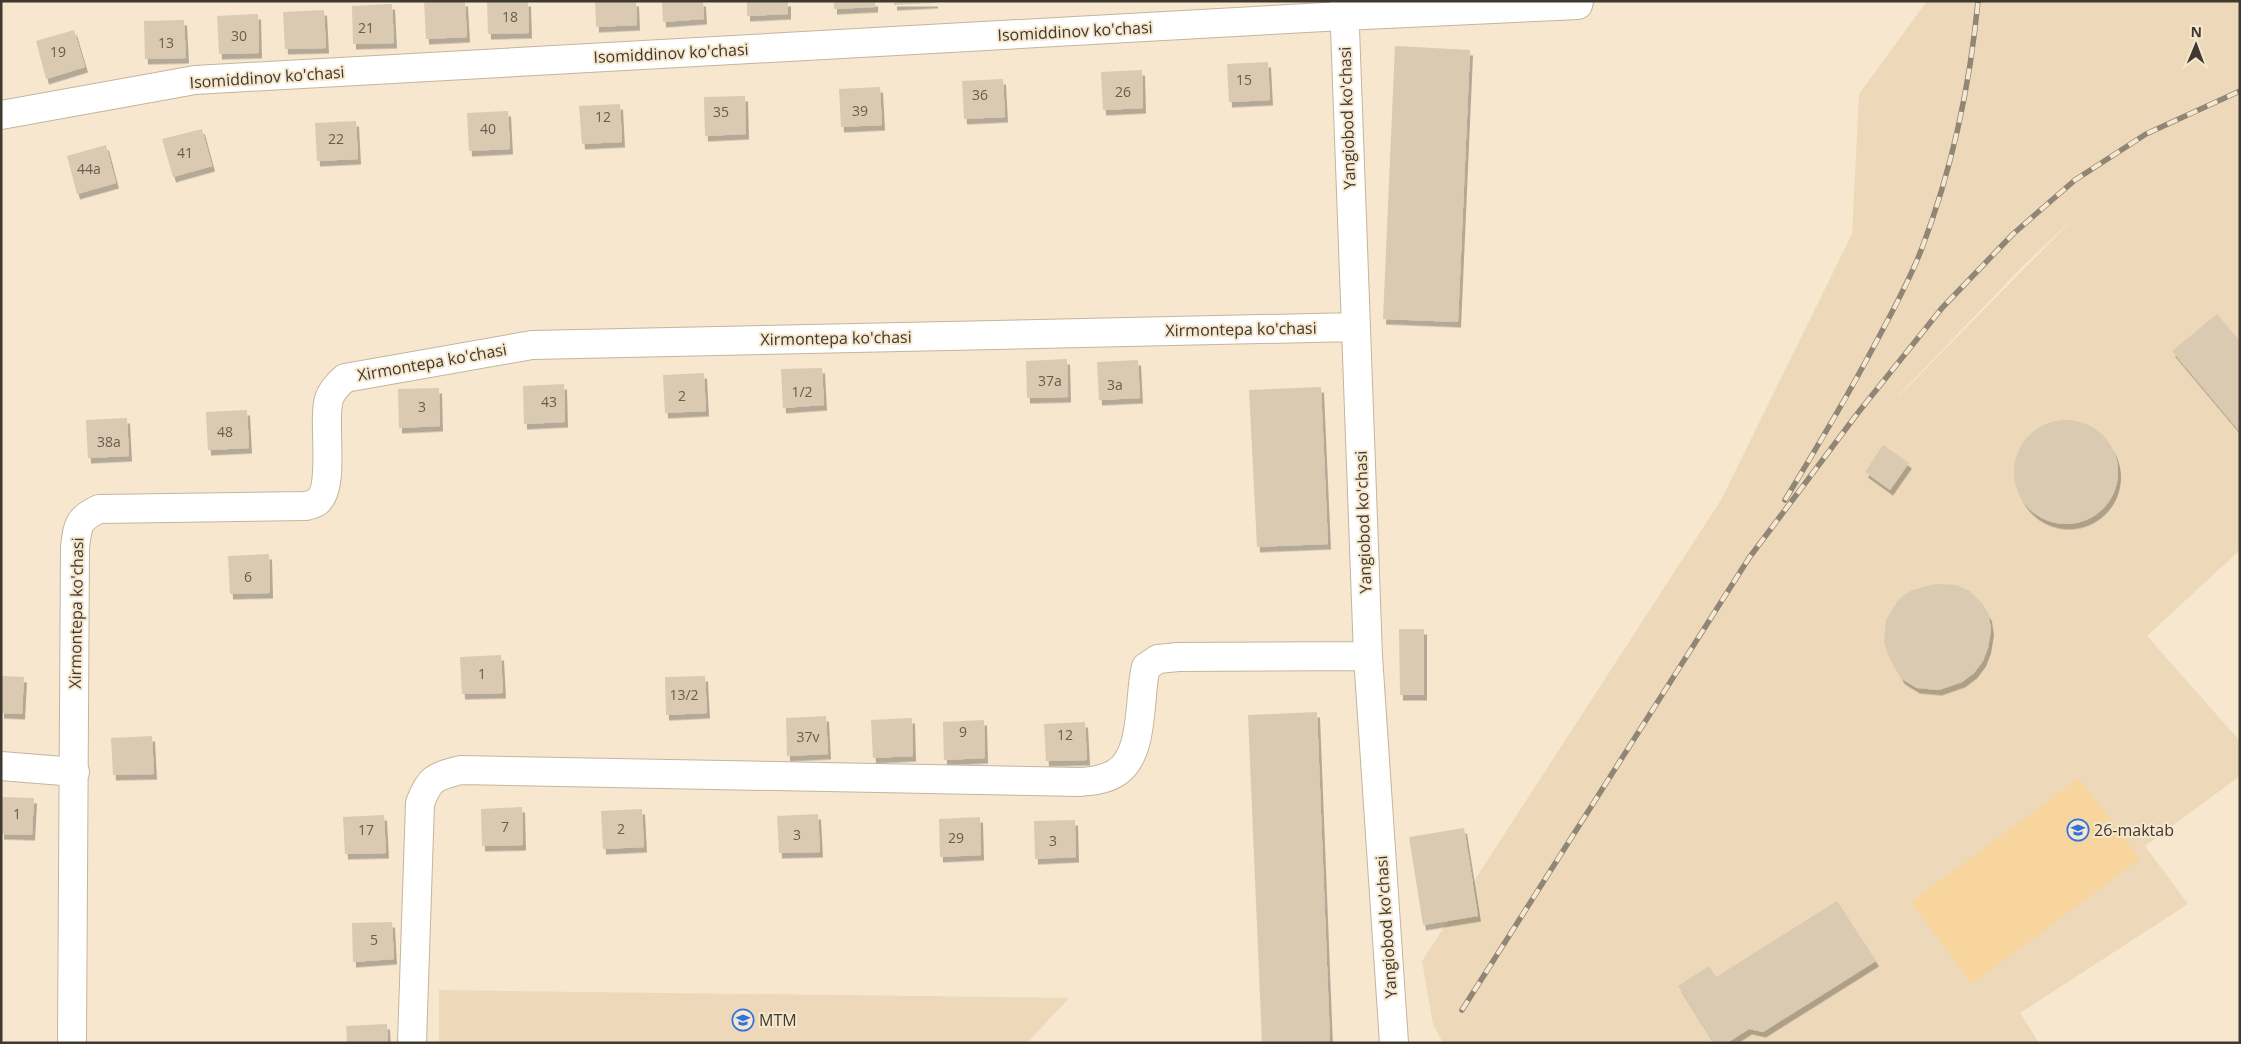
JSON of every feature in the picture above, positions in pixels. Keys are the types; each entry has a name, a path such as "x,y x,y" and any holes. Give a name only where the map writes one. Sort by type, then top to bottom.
{"street":[{"name":"Isomiddinov ko'chasi","path":"1,115 195,80 1344,8 1578,5 1579,1"},
{"name":"Yangiobod ko'chasi","path":"1344,8 1368,656 1394,1043"},
{"name":"Xirmontepa ko'chasi","path":"72,1043 76,547 78,528 84,516 99,509 306,506 318,501 325,490 327,476 328,400 335,386 345,378 532,345 1356,327"},
{"path":"412,1043 420,803 427,785 442,775 461,770 1080,782 1100,780 1115,774 1134,746 1140,721 1143,677 1146,667 1158,659 1178,657 1368,656"},
{"path":"1,766 75,772"}],"shaded area":[{"path":"1927,1 2240,1 2240,550 2147,636 2240,741 2240,776 2145,846 2188,904 2020,1013 2039,1043 1443,1043 1433,1024 1422,961 1721,500 1852,234 1859,94","holes":["2078,214 1900,395 2022,267"]},
{"path":"2079,778 2140,859 1972,984 1911,902"},
{"name":"MTM","path":"439,990 1069,998 1027,1043 439,1043"}],"building":[{"path":"424,1 465,1 467,37 426,39"},
{"path":"487,1 528,1 529,33 488,34"},
{"path":"595,1 636,1 637,25 596,27"},
{"path":"662,1 703,1 704,19 663,22"},
{"path":"747,1 788,1 788,14 747,16"},
{"path":"834,1 875,1 875,7 834,9"},
{"path":"894,1 935,1 935,3 894,5"},
{"path":"392,4 394,43 353,44 352,6"},
{"path":"324,10 326,48 285,49 283,12"},
{"path":"258,14 259,53 219,54 217,16"},
{"path":"184,20 186,58 145,59 144,21"},
{"path":"74,30 85,67 46,79 36,41"},
{"path":"1395,46 1470,50 1458,322 1383,319"},
{"path":"1268,62 1270,100 1229,102 1227,64"},
{"path":"1142,70 1143,108 1103,110 1101,72"},
{"path":"1003,79 1005,117 964,119 962,81"},
{"path":"880,87 882,125 841,127 839,89"},
{"path":"745,96 746,134 705,136 704,97"},
{"path":"620,104 622,142 582,144 579,106"},
{"path":"508,111 510,149 469,151 467,113"},
{"path":"356,121 358,159 317,161 315,123"},
{"path":"202,129 212,166 173,177 162,139"},
{"path":"106,145 116,183 77,194 67,156"},
{"path":"2217,314 2240,341 2240,432 2172,351"},
{"path":"1067,359 1068,397 1027,398 1026,361"},
{"path":"1138,360 1140,398 1099,400 1097,362"},
{"path":"822,368 824,405 783,408 781,369"},
{"path":"704,373 706,411 665,413 663,375"},
{"path":"564,384 565,422 524,424 523,386"},
{"path":"1321,387 1328,544 1257,547 1249,390"},
{"path":"439,388 440,426 399,428 398,389"},
{"path":"247,410 249,448 208,450 206,412"},
{"path":"127,418 129,456 88,458 86,420"},
{"path":"2066,420 2086,424 2103,435 2114,452 2118,472 2114,492 2103,509 2086,520 2066,524 2046,520 2029,509 2018,492 2014,472 2018,452 2029,435 2046,424"},
{"path":"1883,445 1909,463 1890,490 1865,472"},
{"path":"269,554 270,593 230,594 228,556"},
{"path":"1935,584 1956,585 1970,591 1982,603 1989,616 1991,630 1988,648 1983,661 1974,673 1962,682 1939,690 1917,688 1902,679 1888,655 1884,642 1886,620 1897,602 1905,594 1913,590"},
{"path":"1399,629 1424,629 1424,695 1400,695"},
{"path":"501,655 503,693 462,694 460,657"},
{"path":"1,676 24,677 22,714 1,713"},
{"path":"705,676 707,713 666,715 665,677"},
{"path":"1317,712 1330,1041 1262,1043 1248,715"},
{"path":"826,716 828,754 787,756 786,718"},
{"path":"912,718 913,756 873,758 871,720"},
{"path":"984,720 985,758 944,760 943,722"},
{"path":"1085,722 1087,760 1046,761 1044,724"},
{"path":"152,736 154,774 113,775 111,738"},
{"path":"1,797 34,798 32,835 1,834"},
{"path":"522,807 523,845 482,846 481,809"},
{"path":"642,809 644,847 603,849 601,811"},
{"path":"818,814 820,852 779,853 777,816"},
{"path":"384,815 386,853 345,854 343,817"},
{"path":"980,817 981,855 940,857 939,819"},
{"path":"1075,820 1076,857 1035,859 1034,821"},
{"path":"1464,828 1478,916 1423,925 1409,837"},
{"path":"1837,901 1876,961 1763,1032 1749,1029 1727,1043 1714,1043 1678,986 1709,966 1716,977"},
{"path":"392,922 394,959 353,962 352,923"},
{"path":"387,1024 388,1043 347,1043 346,1026"}],"railway":[{"path":"1785,500 1831,424 1900,298 1922,248 1951,157 1965,95 1978,1"},
{"path":"1462,1010 1749,558 1857,414 1942,308 2013,234 2075,180 2146,134 2240,91"}],"place":[{"name":"26-maktab","path":"2078,830"},
{"name":"MTM","path":"743,1020"}]}
